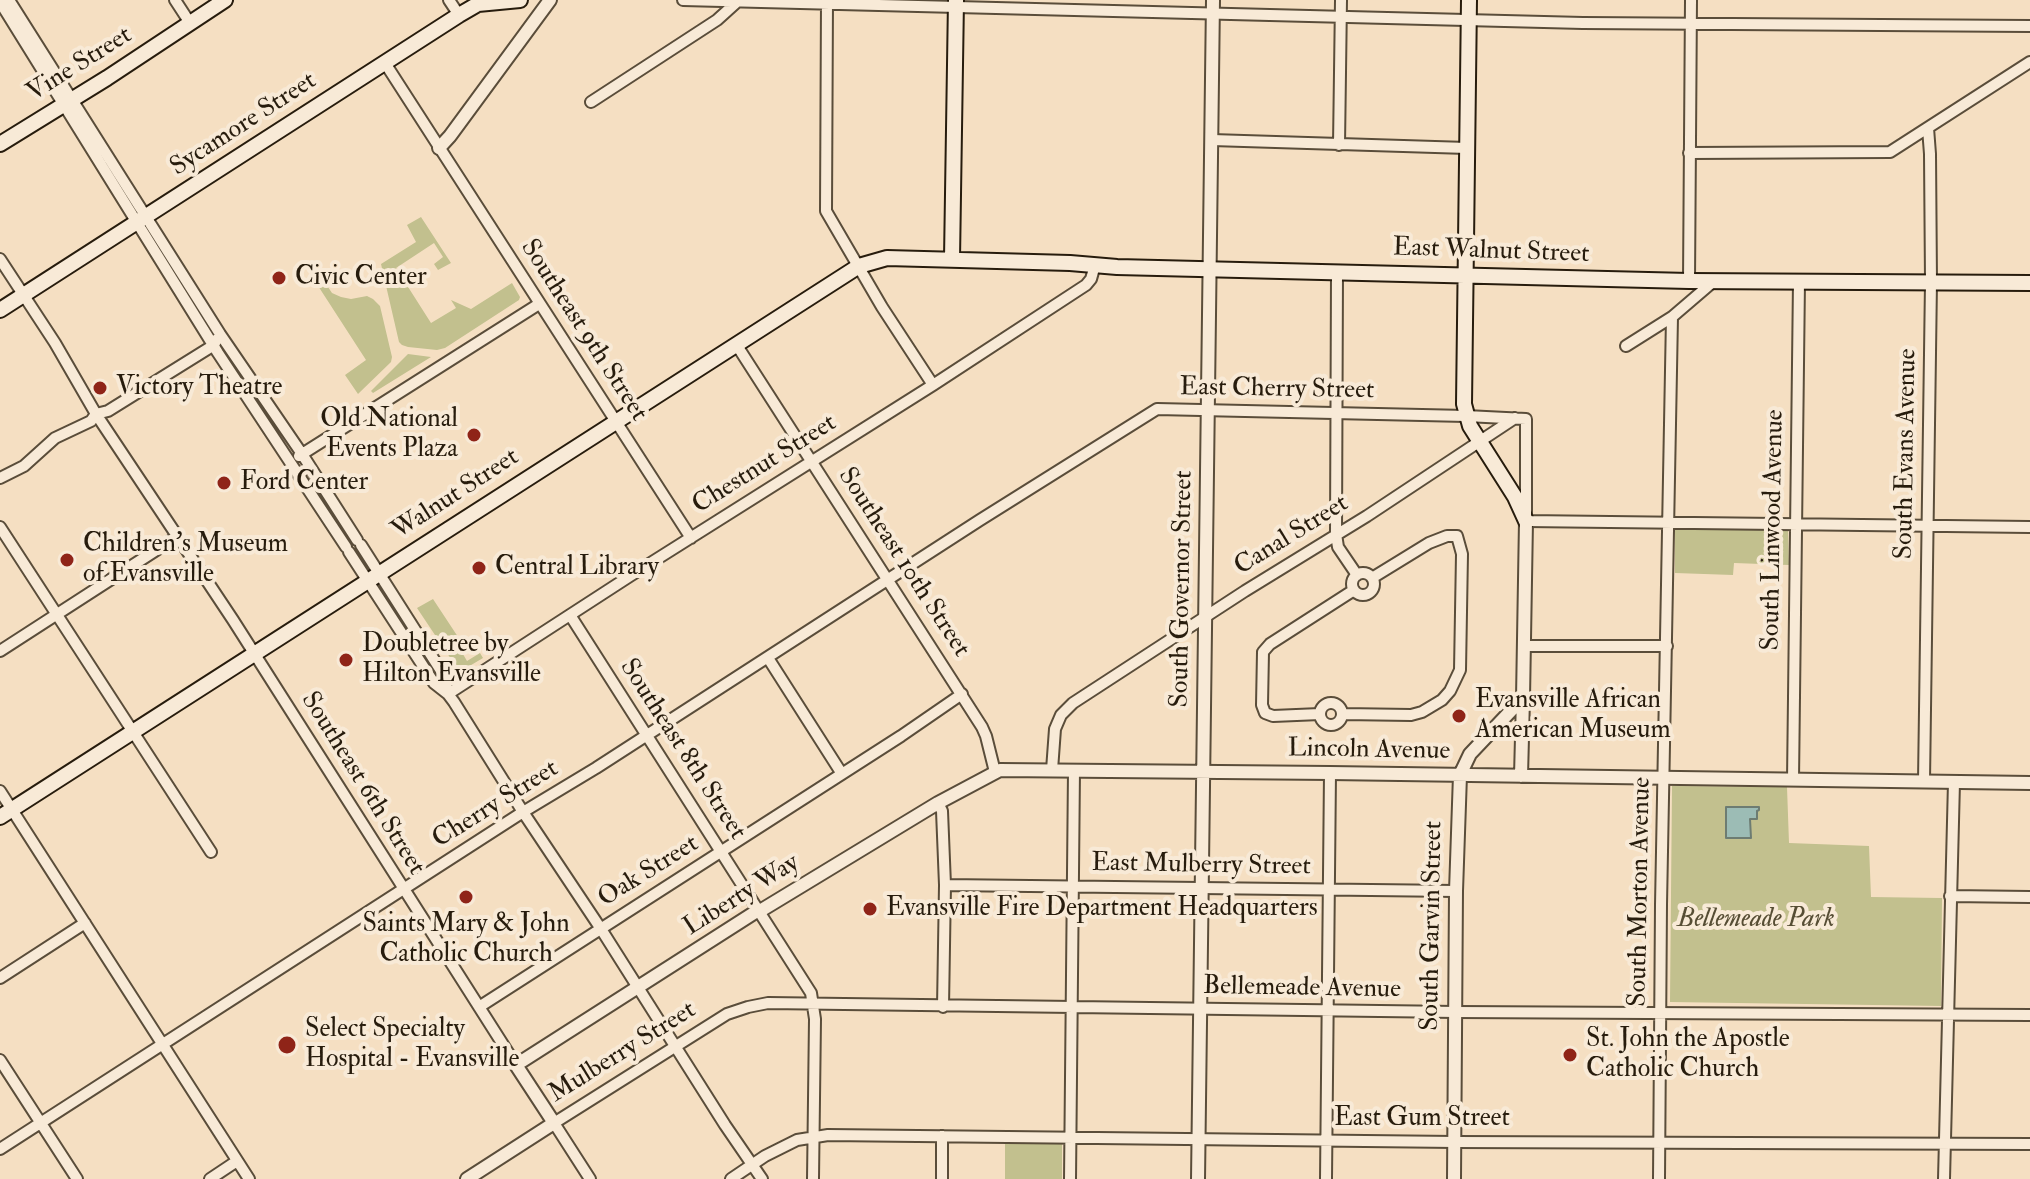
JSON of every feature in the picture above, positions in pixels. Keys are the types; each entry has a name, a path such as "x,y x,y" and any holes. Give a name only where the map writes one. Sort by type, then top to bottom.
{"main road":[{"name":"Vine Street","path":"0,144 225,0"},
{"name":"Sycamore Street","path":"0,310 459,15 478,4 520,0"},
{"path":"1469,0 1464,404 1466,416 1479,442 1515,497 1526,521"},
{"path":"952,259 956,3"},
{"name":"Walnut Street","path":"6,813 859,266 887,258 952,259"},
{"name":"East Walnut Street","path":"952,259 1209,270 1689,281 2030,283"}],"street":[{"path":"9,0 142,219 359,543 373,577"},
{"path":"175,0 190,23"},
{"path":"449,0 459,15"},
{"path":"439,148 550,0"},
{"path":"683,0 1213,6 1340,17 1691,25 2030,26"},
{"path":"1339,145 1341,0"},
{"path":"1689,281 1691,0"},
{"path":"591,102 717,20 738,1"},
{"path":"0,2 68,101"},
{"path":"827,2 826,211 882,307 933,385"},
{"name":"South Governor Street","path":"1198,1179 1213,6"},
{"path":"1689,153 1890,152 2030,62"},
{"name":"Southeast 9th Street","path":"385,63 691,538"},
{"name":"South Evans Avenue","path":"1924,781 1931,282 1928,128"},
{"path":"1212,140 1467,148"},
{"path":"142,219 214,345 347,550 373,577 445,677 448,694 762,1179"},
{"name":"Southeast 6th Street","path":"0,259 55,343 96,414 178,536 590,1179"},
{"name":"Chestnut Street","path":"448,694 1086,285 1095,265"},
{"path":"1337,272 1336,534 1338,547 1357,575"},
{"path":"1626,346 1672,317 1714,281"},
{"name":"South Linwood Avenue","path":"1793,780 1799,281"},
{"path":"291,461 539,304"},
{"name":"South Morton Avenue","path":"1659,1179 1672,317"},
{"path":"0,478 24,466 55,438 91,421 96,414 108,411 214,345 220,334"},
{"name":"Southeast 10th Street","path":"736,344 962,694 986,736 995,772"},
{"name":"East Cherry Street","path":"1015,498 1157,409 1515,418"},
{"path":"1515,418 1526,419 1521,776"},
{"name":"Canal Street","path":"1052,770 1055,729 1061,715 1073,703 1515,418"},
{"name":"Cherry Street","path":"0,1149 1015,498"},
{"path":"1526,521 2030,527"},
{"path":"0,527 211,852"},
{"path":"0,651 178,536"},
{"path":"1343,714 1411,715 1422,712 1442,700 1460,670 1462,554 1457,536 1438,538 1372,578"},
{"path":"1365,574 1372,578 1374,587 1369,594 1361,595 1354,590 1352,582 1357,575 1365,574"},
{"path":"1320,714 1273,716 1265,713 1262,705 1263,652 1270,644 1354,590"},
{"name":"Southeast 8th Street","path":"570,615 811,993 814,1005 813,1179"},
{"path":"1524,646 1667,646"},
{"path":"768,658 842,774"},
{"name":"Oak Street","path":"479,1007 962,694"},
{"path":"1460,775 1470,754 1523,698"},
{"path":"1331,703 1340,706 1343,714 1340,722 1332,725 1323,722 1320,714 1323,706 1331,703"},
{"path":"1070,1179 1074,770"},
{"name":"Lincoln Avenue","path":"995,772 1074,770 2030,783"},
{"name":"Liberty Way","path":"516,1065 757,911 995,772"},
{"path":"1326,1179 1330,773"},
{"name":"South Garvin Street","path":"1454,1179 1460,775"},
{"path":"1944,1179 1954,782"},
{"path":"0,791 6,813 85,923 249,1179"},
{"path":"938,803 942,811 945,885 943,1007"},
{"name":"East Mulberry Street","path":"945,885 1456,891"},
{"path":"1950,896 2030,897"},
{"path":"0,978 85,923"},
{"name":"Mulberry Street","path":"467,1179 727,1014 768,1003 814,1005"},
{"name":"Bellemeade Avenue","path":"814,1005 2030,1015"},
{"path":"0,1060 77,1179"},
{"path":"731,1179 797,1140 814,1136"},
{"name":"East Gum Street","path":"814,1136 2030,1144"},
{"path":"942,1136 942,1179"},
{"path":"210,1179 237,1161"}],"green space":[{"path":"421,217 451,263 438,270 434,264 443,257 434,243 396,268 431,323 456,308 451,300 471,309 512,283 520,297 445,348 437,350 408,347 399,342 381,264 416,242 407,225"},
{"path":"318,272 332,293 351,299 367,296 380,306 391,362 358,394 345,375 366,360 311,275"},
{"path":"408,354 431,357 373,393 371,391"},
{"path":"1675,529 1788,530 1789,565 1734,563 1733,575 1675,573"},
{"path":"433,599 464,646 460,649 467,661 480,653 483,658 459,671 417,608"},
{"name":"Bellemeade Park","path":"1672,786 1787,787 1789,843 1869,846 1871,897 1942,898 1941,1006 1670,1002"},
{"path":"1005,1144 1062,1144 1062,1179 1005,1179"}],"water":[{"path":"1726,807 1759,807 1757,819 1750,819 1751,838 1726,838"}],"place":[{"name":"Civic Center","path":"279,278"},
{"name":"Victory Theatre","path":"100,388"},
{"name":"Old National Events Plaza","path":"474,435"},
{"name":"Ford Center","path":"224,483"},
{"name":"Children's Museum of Evansville","path":"67,560"},
{"name":"Central Library","path":"479,568"},
{"name":"Doubletree by Hilton Evansville","path":"346,660"},
{"name":"Evansville African American Museum","path":"1459,716"},
{"name":"Saints Mary & John Catholic Church","path":"466,897"},
{"name":"Evansville Fire Department Headquarters","path":"870,909"},
{"name":"Select Specialty Hospital - Evansville","path":"287,1045"},
{"name":"St. John the Apostle Catholic Church","path":"1570,1055"}]}
